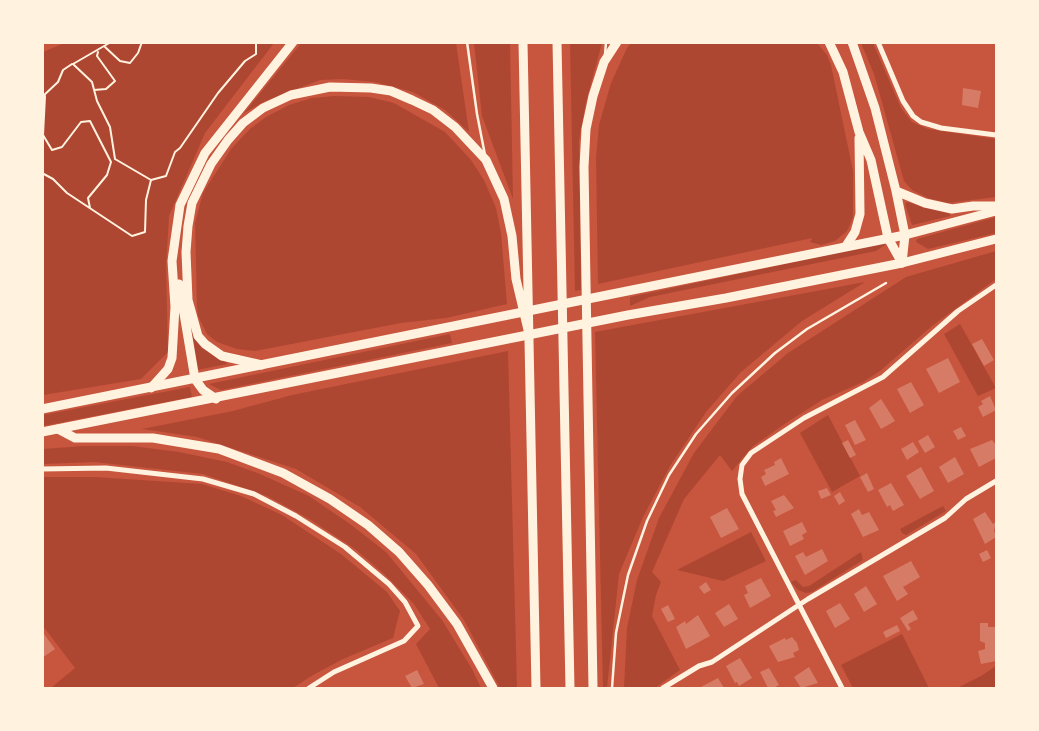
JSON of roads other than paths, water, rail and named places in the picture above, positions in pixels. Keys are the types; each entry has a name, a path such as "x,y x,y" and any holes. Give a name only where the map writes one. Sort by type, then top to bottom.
{"highway":[{"path":"151,388 168,369 172,358 175,307 172,261 180,205 205,153 293,42"},
{"path":"523,42 536,688"},
{"path":"557,42 570,688"},
{"path":"594,688 584,167 588,121 593,96 604,62 617,42"},
{"path":"829,42 843,72 870,160 888,238 902,263"},
{"path":"852,42 875,108 896,191 905,235 902,263"},
{"path":"262,365 222,356 205,344 198,336 188,300 186,252 192,203 211,164 243,123 263,108 291,95 330,86 391,91 433,110 455,127 486,160 504,199 512,236 516,279 529,334"},
{"path":"846,246 855,232 860,214 860,132"},
{"path":"896,191 925,203 952,209 973,206 996,206"},
{"path":"42,409 905,235 996,211"},
{"path":"42,432 216,399 628,315 726,298 902,263 996,239"},
{"path":"175,247 179,290 195,379 203,390 216,399"},
{"path":"58,429 75,438 153,438 219,449 283,473 330,499 368,525 399,552 428,585 457,624 493,688"}],"street":[{"path":"878,42 903,101 913,116 921,122 941,128 996,135"},
{"path":"842,688 742,494 740,479 742,465 751,454 804,418 883,376 958,311 996,285"},
{"path":"42,470 106,468 155,472 203,479 254,494 296,516 345,548 389,584 405,602 418,626 404,641 334,672 309,688"},
{"path":"663,688 699,666 712,662 800,605 945,518 966,499 996,481"}],"lane":[{"path":"468,42 477,114 486,160"},
{"path":"604,62 606,42"},
{"path":"612,688 616,633 628,575 650,513 669,475 696,434 732,393 775,353 807,329 886,283"}]}
